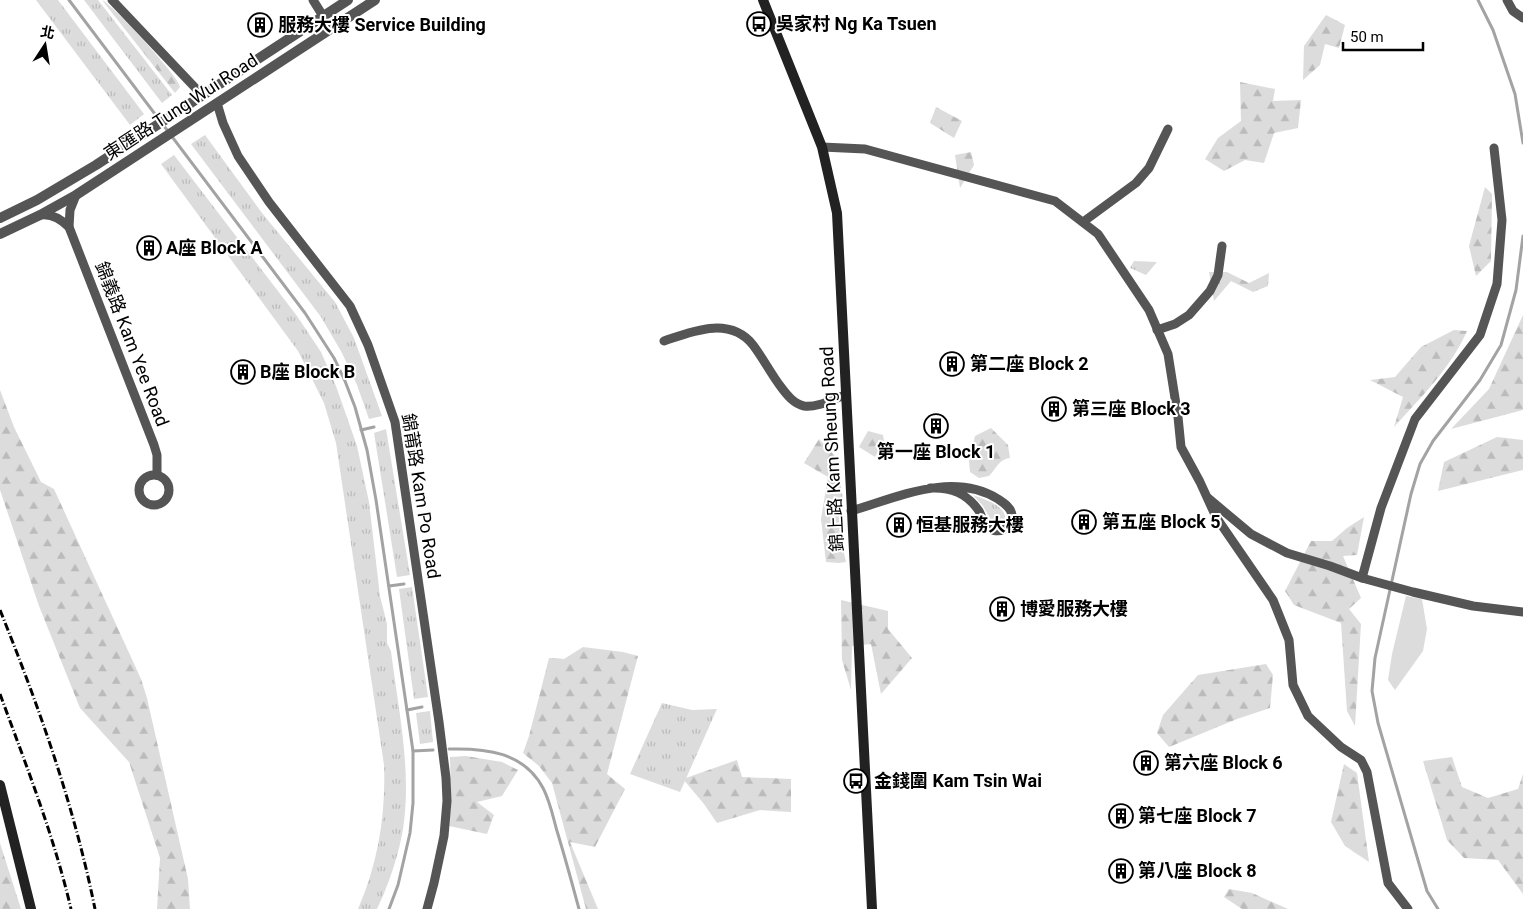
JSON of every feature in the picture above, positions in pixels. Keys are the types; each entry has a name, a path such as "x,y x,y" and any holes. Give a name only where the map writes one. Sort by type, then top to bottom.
{"main road":[{"name":"錦上路 Kam Sheung Road","path":"763,0 822,147 837,213 872,909"},
{"path":"0,785 31,909"}],"street":[{"path":"112,0 203,96"},
{"path":"313,0 323,16"},
{"name":"東匯路 Tung Wui Road","path":"0,218 54,191 96,166 348,0"},
{"name":"東匯路 Tung Wui Road","path":"0,234 76,195 375,0"},
{"path":"1507,0 1513,11 1523,18"},
{"name":"錦莆路 Kam Po Road","path":"214,106 224,123 238,156 269,202 350,306 368,345 395,422 440,722 446,778 447,801 444,836 427,909"},
{"path":"1083,222 1136,183 1149,168 1168,129"},
{"path":"822,147 864,149 1055,201 1098,234 1149,310 1168,354 1181,447 1216,517 1273,600 1289,640 1293,685 1308,716 1341,747 1361,760 1367,772 1388,883 1408,909"},
{"path":"1362,578 1381,508 1415,419 1480,335 1496,284 1502,220 1494,148"},
{"path":"69,227 70,210 76,195"},
{"path":"40,215 55,216 69,227"},
{"name":"錦義路 Kam Yee Road","path":"69,227 154,445 157,475"},
{"path":"1157,330 1175,324 1189,315 1210,291 1218,275 1222,246"},
{"path":"664,341 698,329 731,329 753,345 785,393 794,402 804,406 812,406 845,395"},
{"path":"851,511 930,488 959,486 982,491 1008,506 1012,511 1010,524 1006,529 993,531 988,527 974,504 963,494 944,488 930,488"},
{"path":"1207,498 1251,534 1288,553 1362,578 1413,592 1473,606 1523,612"}],"green space":[{"path":"36,0 58,0 144,114 130,125"},
{"path":"84,0 98,0 172,95 162,103"},
{"path":"102,0 131,27 169,69 180,87 175,93"},
{"path":"1326,15 1345,25 1339,48 1325,44 1320,65 1303,80 1304,46"},
{"path":"1240,82 1275,89 1273,101 1301,100 1298,128 1274,133 1264,163 1245,160 1224,171 1205,159 1218,138 1241,121"},
{"path":"936,107 962,121 954,138 930,123"},
{"path":"205,135 262,213 335,302 354,338 382,416 369,419 357,385 342,353 321,317 191,144"},
{"path":"971,152 974,165 960,188 955,155"},
{"path":"174,155 297,316 321,352 336,386 357,446 369,502 380,596 387,624 387,643 391,651 406,777 406,802 398,852 377,909 358,909 376,857 384,802 384,765 336,443 324,403 298,351 161,164"},
{"path":"1485,187 1492,194 1491,261 1476,276 1469,246"},
{"path":"1134,261 1157,262 1146,275 1130,268"},
{"path":"1209,272 1227,272 1249,283 1269,273 1268,286 1253,292 1231,281 1214,301"},
{"path":"1523,315 1523,410 1451,429 1489,389"},
{"path":"1454,330 1467,331 1453,357 1435,382 1394,427 1403,397 1370,380 1395,377 1421,347"},
{"path":"0,390 14,427 41,482 54,489 141,679 188,879 190,909 157,909 160,858 129,762 80,708 39,606 0,490"},
{"path":"991,428 1008,445 1010,458 1000,462 989,476 979,478 970,472 969,461 975,436"},
{"path":"386,429 410,575 397,577 374,433"},
{"path":"868,431 883,435 884,441 875,457 859,447"},
{"path":"1497,437 1523,440 1523,470 1438,491 1444,462"},
{"path":"819,439 837,458 843,500 840,536 846,562 826,562 821,519 828,477 804,463"},
{"path":"973,495 999,507 1003,511 1005,521 999,525 992,522 983,506"},
{"path":"1364,517 1357,555 1343,556 1361,598 1349,609 1361,624 1355,726 1347,711 1341,623 1294,605 1285,591 1311,541 1332,541"},
{"path":"412,587 428,697 414,699 399,589"},
{"path":"1406,596 1422,599 1427,629 1423,651 1395,690 1388,680 1392,654"},
{"path":"841,600 888,611 888,629 912,658 881,694 871,644 852,646 851,690 842,660"},
{"path":"583,647 623,652 638,656 607,774 625,789 595,847 570,842 598,909 586,909 552,783 539,766 523,753 549,658 564,659"},
{"path":"1266,664 1273,675 1270,708 1237,719 1169,747 1157,733 1163,715 1198,675"},
{"path":"662,703 692,710 717,709 680,792 630,774"},
{"path":"430,711 433,742 420,744 416,713"},
{"path":"466,756 502,762 518,770 502,796 477,802 494,815 487,834 449,826 451,802 450,757"},
{"path":"1452,757 1462,787 1488,798 1518,789 1523,774 1523,894 1498,860 1464,858 1447,840 1423,761"},
{"path":"737,760 742,777 791,779 791,812 760,810 717,823 683,779"},
{"path":"1344,764 1357,773 1369,862 1345,846 1331,822"},
{"path":"0,843 21,909 0,909"},
{"path":"1229,889 1252,893 1288,909 1242,909 1224,897"}],"waterway":[{"path":"69,0 305,313 334,358 355,407 367,450 376,500 413,751 413,803 410,833 398,885 389,909"},
{"path":"1478,0 1493,30 1515,94 1523,143"},
{"path":"1438,909 1427,891 1378,723 1372,691 1375,658 1411,494 1420,464 1433,441 1480,380 1501,345 1516,290 1523,236"},
{"path":"361,430 374,427"},
{"path":"389,586 404,584"},
{"path":"407,710 422,707"},
{"path":"449,749 490,751 503,755 526,767 535,776 543,788 549,804 579,909"},
{"path":"413,751 433,750"}],"railway":[{"path":"0,610 42,720 66,794 95,909"},
{"path":"0,694 48,828 71,909"}],"place":[{"name":"吳家村 Ng Ka Tsuen","path":"759,24"},
{"name":"服務大樓 Service Building","path":"260,25"},
{"name":"A座 Block A","path":"149,248"},
{"name":"第二座 Block 2","path":"952,364"},
{"name":"B座 Block B","path":"243,372"},
{"name":"第三座 Block 3","path":"1054,409"},
{"name":"第一座 Block 1","path":"936,426"},
{"name":"第五座 Block 5","path":"1084,522"},
{"name":"恒基服務大樓","path":"899,525"},
{"name":"博愛服務大樓","path":"1002,609"},
{"name":"第六座 Block 6","path":"1146,763"},
{"name":"金錢圍 Kam Tsin Wai","path":"856,781"},
{"name":"第七座 Block 7","path":"1121,816"},
{"name":"第八座 Block 8","path":"1121,871"}]}
